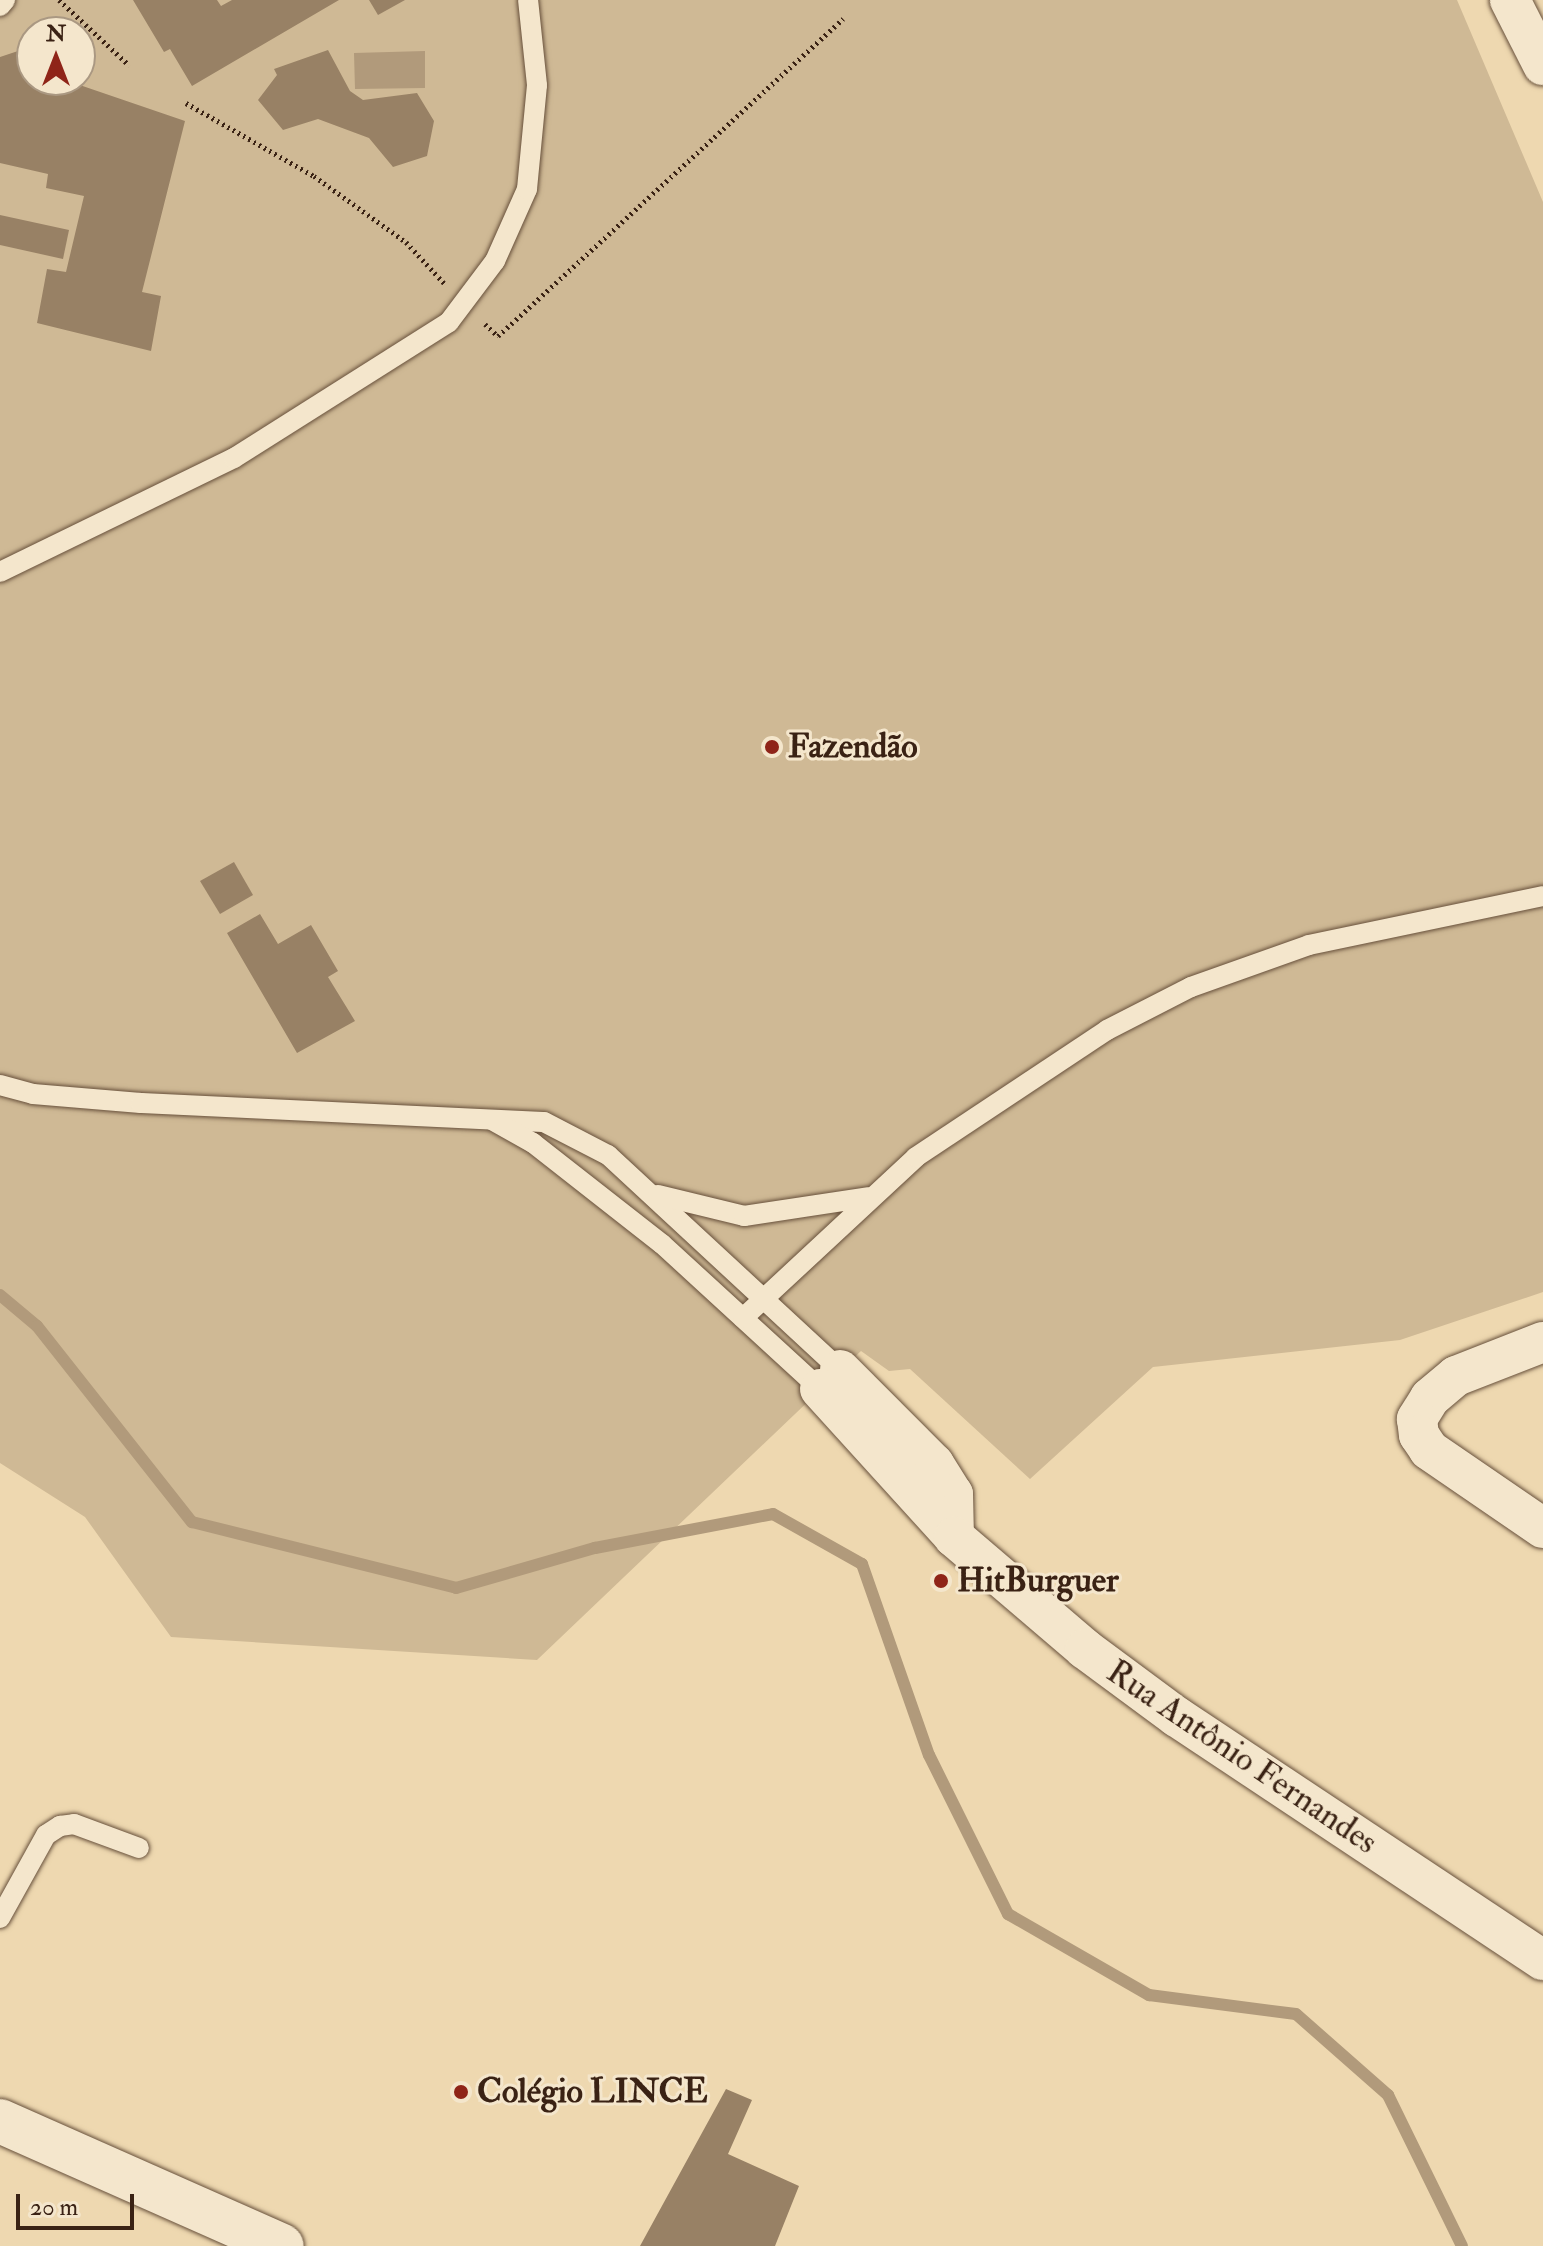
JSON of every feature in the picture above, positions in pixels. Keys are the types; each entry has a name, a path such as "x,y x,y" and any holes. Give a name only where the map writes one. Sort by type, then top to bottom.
{"street":[{"path":"1510,0 1543,65"},
{"path":"1543,1342 1456,1376 1430,1398 1417,1419 1419,1435 1437,1457 1543,1528"},
{"name":"Rua Antônio Fernandes","path":"830,1379 858,1410 913,1438 953,1494 954,1537 1085,1649 1177,1717 1543,1960"},
{"path":"0,2121 282,2246"}],"lane":[{"path":"0,6 5,0"},
{"path":"0,572 234,458 449,322 495,261 527,189 537,85 528,0"},
{"path":"743,1318 869,1197 973,1114 1107,1030 1191,987 1309,945 1543,896"},
{"path":"0,1085 33,1094 141,1103 544,1122 581,1137 650,1192 766,1296 830,1379"},
{"path":"492,1120 533,1143 600,1194 743,1318 830,1379"},
{"path":"650,1192 744,1216 869,1197"},
{"path":"0,1918 46,1835 60,1826 74,1824 139,1848"}],"path":[{"path":"59,0 129,65"}],"shaded area":[{"name":"Fazendão","path":"0,0 1457,0 1543,202 1543,1292 1400,1340 1153,1367 1030,1479 910,1369 889,1371 861,1351 537,1660 171,1637 85,1517 0,1463"},
{"path":"425,51 425,88 355,89 354,53"}],"building":[{"path":"133,0 217,0 221,6 232,0 339,0 192,86 170,49 164,52"},
{"path":"369,0 405,0 378,15"},
{"path":"328,50 350,91 363,100 417,93 434,121 427,156 393,167 369,138 318,119 283,130 258,100 277,75 274,69"},
{"path":"16,52 16,96 96,96 96,91 185,121 142,292 161,296 151,351 37,323 47,269 66,272 84,196 46,188 48,174 0,163 0,57"},
{"path":"0,215 69,230 63,259 0,245"},
{"path":"234,862 253,895 220,914 200,881"},
{"path":"260,914 278,944 311,925 338,971 328,977 355,1021 297,1053 227,933"},
{"path":"726,2089 752,2100 728,2154 799,2186 775,2246 640,2246"}],"waterway":[{"path":"0,1295 37,1326 192,1522 456,1588 595,1548 773,1514 862,1564 929,1755 1008,1914 1149,1995 1296,2014 1388,2095 1462,2246"}],"place":[{"name":"Fazendão","path":"772,747"},
{"name":"HitBurguer","path":"941,1581"},
{"name":"Colégio LINCE","path":"461,2092"}]}
